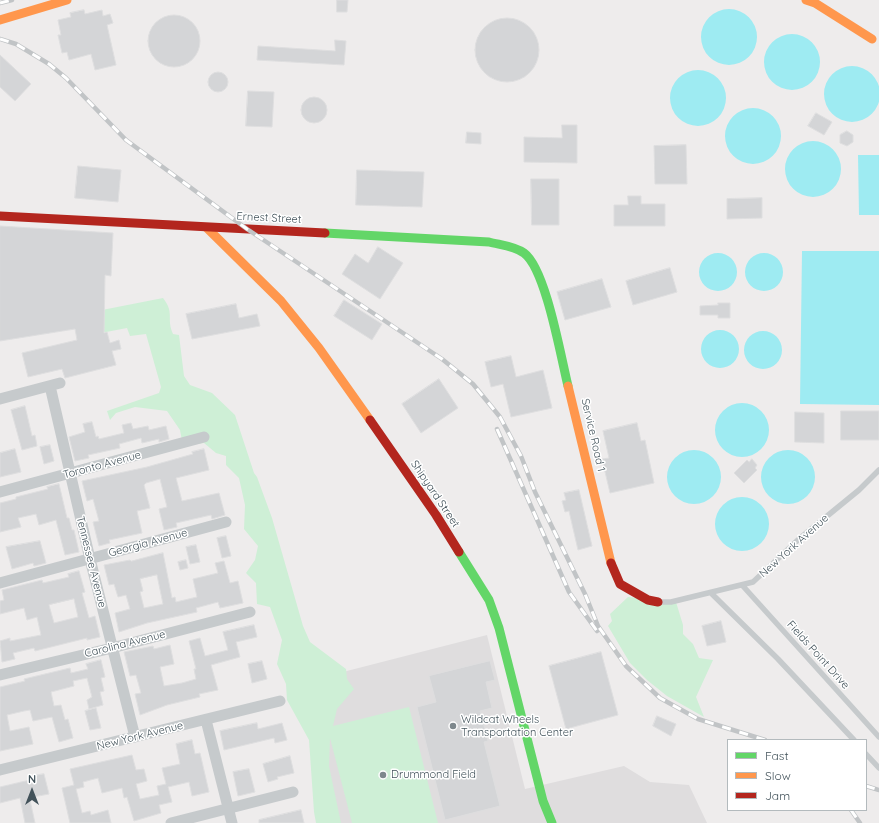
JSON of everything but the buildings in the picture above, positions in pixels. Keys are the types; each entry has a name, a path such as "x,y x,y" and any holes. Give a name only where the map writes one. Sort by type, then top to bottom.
{"street":[{"path":"0,20 67,0"},
{"path":"806,0 815,3 872,38"},
{"name":"Ernest Street","path":"0,216 489,242 513,248 524,253 532,260"},
{"name":"Shipyard Street","path":"207,228 281,301 319,348 436,516 486,595 499,628 535,774 543,801 552,823"},
{"name":"Service Road 1","path":"532,260 544,292 553,324 611,564 620,584 648,600"},
{"name":"Tennessee Avenue","path":"0,399 55,385 70,474 135,737"},
{"name":"Toronto Avenue","path":"0,492 204,437"},
{"name":"Georgia Avenue","path":"0,583 226,522"},
{"name":"New York Avenue","path":"648,600 658,602"},
{"name":"Carolina Avenue","path":"0,675 250,612"},
{"name":"New York Avenue","path":"0,770 206,720 280,700"},
{"path":"206,720 232,823"},
{"path":"171,823 293,792"}],"lane":[{"name":"New York Avenue","path":"658,602 671,602 753,582 799,540 859,490 879,470"},
{"name":"Fields Point Drive","path":"742,585 879,737"},
{"path":"711,593 778,659 853,739"},
{"path":"867,755 879,768"}],"shaded area":[{"path":"487,635 525,789 624,766 650,782 689,785 707,823 331,823 304,682"}],"green space":[{"path":"163,298 169,308 170,324 173,334 179,335 184,376 190,385 212,393 235,415 254,473 257,477 272,518 303,626 310,642 346,669 347,679 354,689 337,709 333,726 409,707 438,823 352,823 330,738 329,766 341,823 316,823 309,740 287,700 286,684 277,664 282,640 270,607 257,604 256,583 246,573 255,560 258,546 244,529 245,505 239,478 226,465 226,456 216,453 204,443 183,446 180,430 167,411 135,407 116,413 110,420 107,411 159,393 161,387 146,334 130,336 127,328 106,332 87,331 102,310"},
{"path":"628,597 676,602 683,625 683,634 693,644 699,658 713,660 696,697 704,717 667,696 647,680 630,663 608,626 612,621 610,614"}],"water":[{"path":"724,9 734,9 749,17 755,26 757,37 755,48 749,57 734,65 724,65 713,60 706,53 701,42 701,32 706,21 713,14"},
{"path":"787,34 797,34 812,42 818,51 820,62 818,73 812,82 797,90 787,90 776,85 769,78 764,67 764,57 769,46 776,39"},
{"path":"847,66 857,66 872,74 878,83 880,94 878,105 872,114 857,122 847,122 836,117 829,110 824,99 824,89 829,78 836,71"},
{"path":"693,70 703,70 718,78 724,87 726,98 724,109 718,118 703,126 693,126 682,121 675,114 670,103 670,93 675,82 682,75"},
{"path":"748,108 758,108 773,116 779,125 781,136 779,147 773,156 758,164 748,164 737,159 730,152 725,141 725,131 730,120 737,113"},
{"path":"808,141 818,141 833,149 839,158 841,169 839,180 833,189 818,197 808,197 797,192 790,185 785,174 785,164 790,153 797,146"},
{"path":"858,155 879,155 879,215 859,215"},
{"path":"802,251 879,251 879,405 800,404"},
{"path":"714,253 722,253 732,258 736,265 736,279 732,286 722,291 714,291 704,286 702,283 699,276 699,268 704,258 707,256"},
{"path":"760,253 768,253 778,258 782,265 782,279 778,286 768,291 760,291 750,286 748,283 745,276 745,268 750,258 753,256"},
{"path":"716,330 724,330 734,335 738,342 738,356 734,363 724,368 716,368 706,363 704,360 701,353 701,345 706,335 709,333"},
{"path":"759,331 767,331 777,336 781,343 781,357 777,364 767,369 759,369 749,364 747,361 744,354 744,346 749,336 752,334"},
{"path":"742,403 752,405 761,411 767,420 769,430 767,440 761,449 752,455 742,457 732,455 723,449 717,440 715,430 717,420 723,411 732,405"},
{"path":"694,450 704,452 713,458 719,467 721,477 719,487 713,496 704,502 694,504 684,502 675,496 669,487 667,477 669,467 675,458 684,452"},
{"path":"788,450 798,452 807,458 813,467 815,477 813,487 807,496 798,502 788,504 778,502 769,496 763,487 761,477 763,467 769,458 778,452"},
{"path":"742,497 752,499 761,505 767,514 769,524 767,534 761,543 752,549 742,551 732,549 723,543 717,534 715,524 717,514 723,505 732,499"}],"railway":[{"path":"0,3 12,0"},
{"path":"0,39 16,44 49,64 66,78 126,140 247,229 442,359 473,384 500,417 521,456 535,492 585,594 598,626 626,666 660,698 698,719 762,739"},
{"path":"497,429 569,592 597,631"},
{"path":"867,786 879,790"},
{"path":"852,811 860,823"}],"traffic: fast":[{"path":"325,233 489,242 511,247 524,253 532,262 546,295 568,386"},
{"path":"459,552 489,600 499,628 543,801 552,823"}],"traffic: slow":[{"path":"0,20 67,0"},
{"path":"806,0 815,3 872,39"},
{"path":"207,228 281,301 319,348 370,420"},
{"path":"568,386 611,563"}],"traffic: jam":[{"path":"0,216 325,233"},
{"path":"370,420 436,515 459,552"},
{"path":"611,563 620,584 648,600 658,602"}],"place":[{"name":"Wildcat Wheels Transportation Center","path":"453,726"},
{"name":"Drummond Field","path":"383,775"}]}
